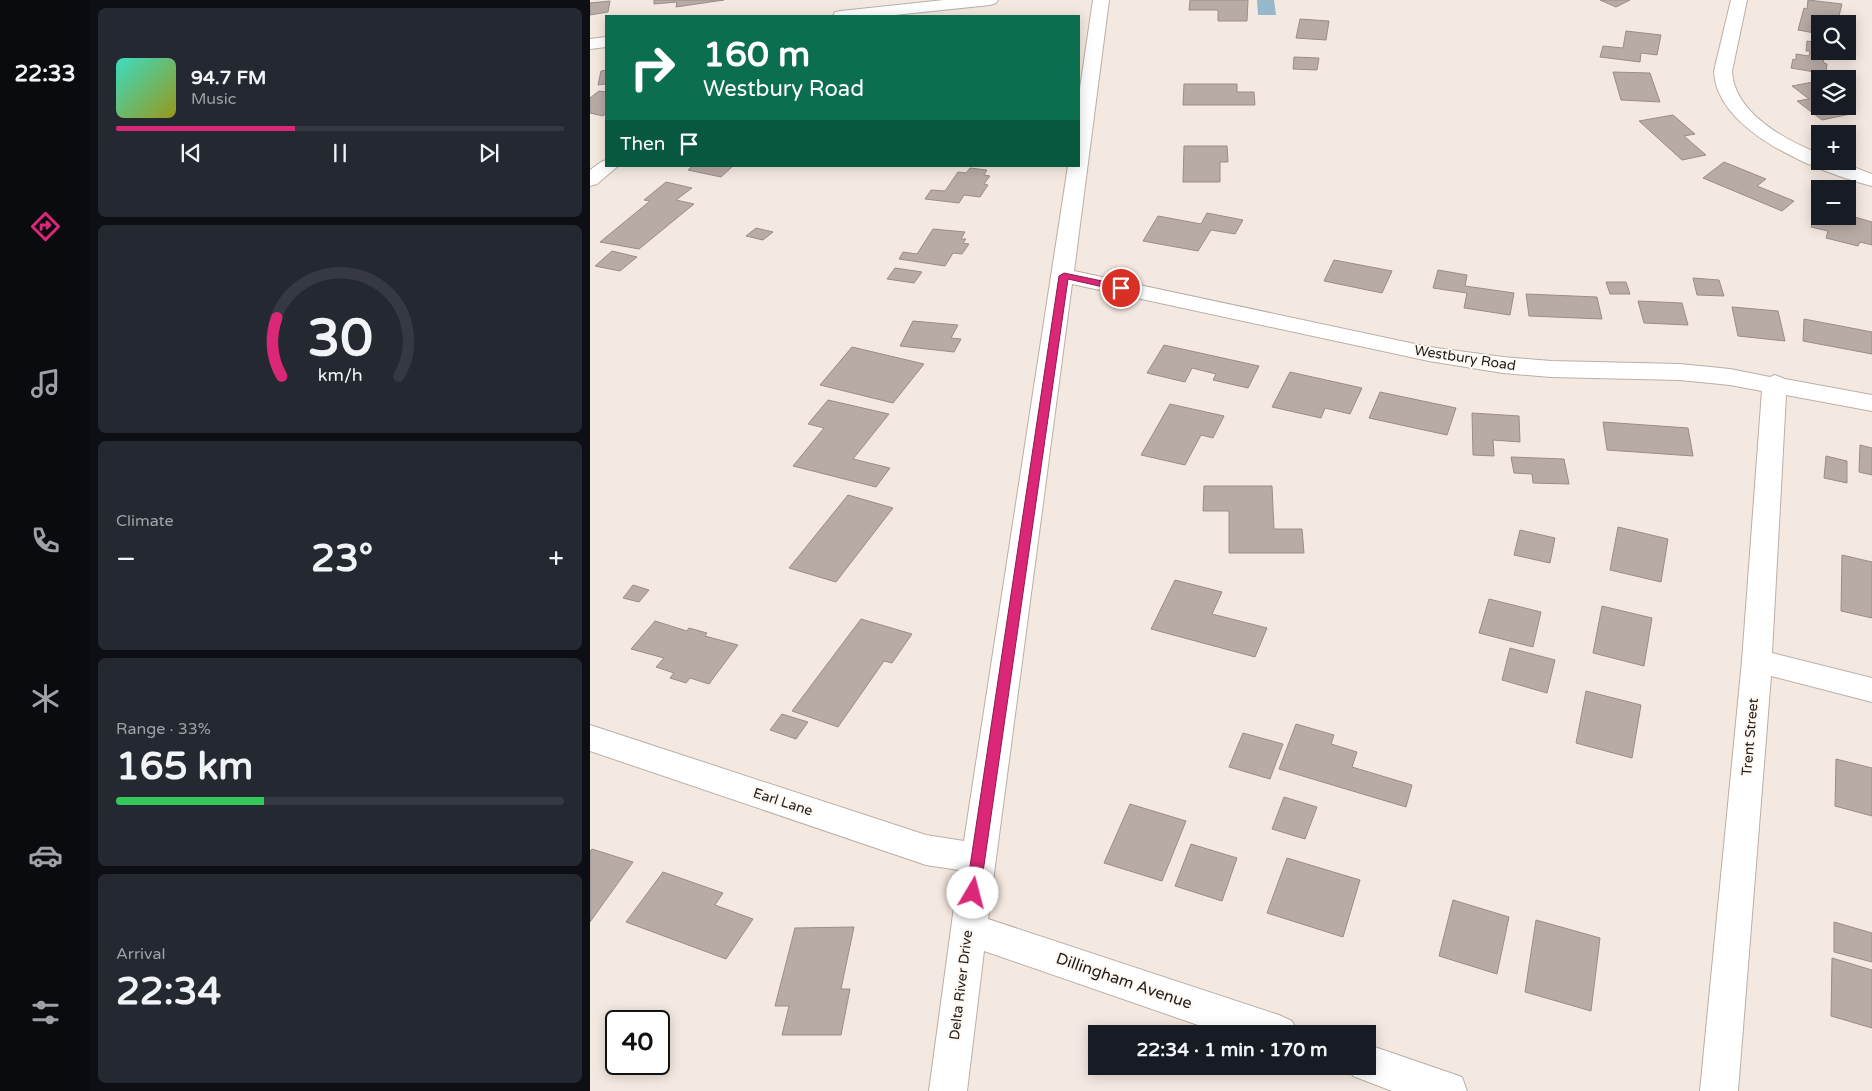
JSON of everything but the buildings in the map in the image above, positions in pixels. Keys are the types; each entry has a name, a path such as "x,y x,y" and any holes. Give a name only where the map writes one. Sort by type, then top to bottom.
{"street":[{"path":"851,15 990,0"},
{"path":"1080,153 1101,0"},
{"path":"1739,0 1723,76 1726,90 1733,102 1749,120 1776,139 1809,158 1849,174 1872,180"},
{"path":"590,44 605,42"},
{"path":"590,180 607,167"},
{"name":"Delta River Drive","path":"948,1091 968,929 1064,276 1078,167"},
{"name":"Westbury Road","path":"1064,276 1429,354 1494,364 1551,369 1680,372 1775,384 1872,403"},
{"name":"Trent Street","path":"1719,1091 1757,660 1775,384"},
{"path":"1757,660 1872,690"},
{"name":"Earl Lane","path":"590,738 926,850 978,858"},
{"name":"Dillingham Avenue","path":"968,929 1252,1025"},
{"path":"1376,1066 1448,1091"}],"water":[{"path":"1257,0 1274,0 1276,15 1258,15"}],"route":[{"path":"973,893 1064,276 1121,288"}]}
